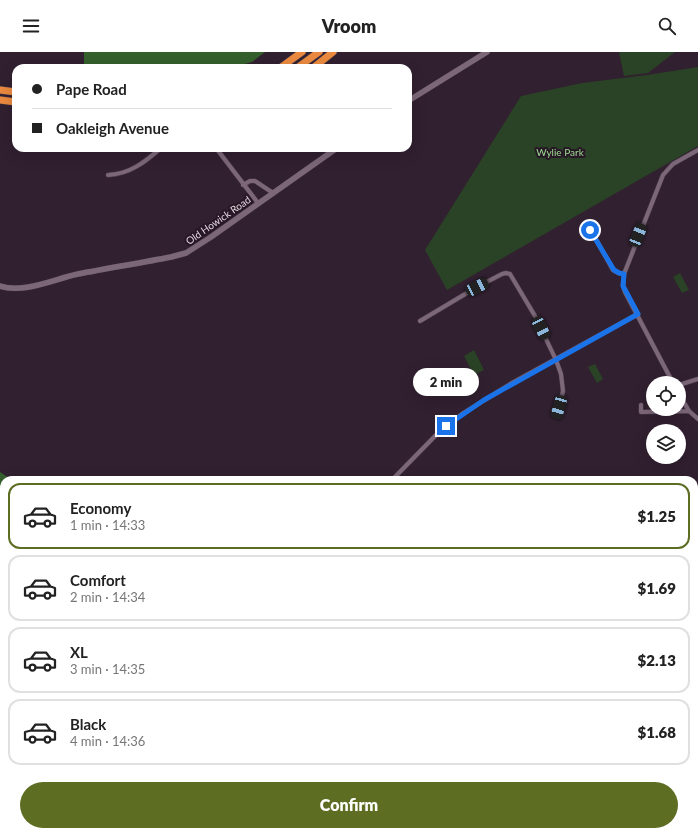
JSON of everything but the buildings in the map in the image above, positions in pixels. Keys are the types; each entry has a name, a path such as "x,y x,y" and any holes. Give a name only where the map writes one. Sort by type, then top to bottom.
{"highway":[{"path":"286,64 302,52"},
{"path":"302,64 319,52"},
{"path":"318,64 333,52"},
{"path":"0,90 12,92"},
{"path":"0,100 12,102"}],"main road":[{"path":"412,99 487,52"},
{"name":"Old Howick Road","path":"0,286 12,289 22,288 77,274 186,253 331,152"}],"street":[{"path":"669,376 623,286 624,274 663,175 673,164 698,150"},
{"path":"108,175 116,174 138,166 156,152"},
{"path":"219,152 258,203"},
{"path":"243,185 250,181 255,181 273,193"},
{"path":"592,223 590,228 610,264 615,271 624,274"},
{"path":"420,321 477,287 502,274 508,274 513,278 534,316 556,360 561,374 563,391 557,415"},
{"path":"396,476 438,433 462,414 501,390 638,314"},
{"path":"686,383 698,379"},
{"path":"641,405 642,412 689,411"},
{"path":"686,406 689,411 698,419"}],"green space":[{"path":"84,52 265,52 252,62 245,64 84,64"},
{"path":"619,52 675,52 648,73 624,76"},
{"name":"Wylie Park","path":"698,67 698,146 447,290 425,250 521,96 582,83"},
{"path":"680,273 689,290 682,293 673,277"},
{"path":"474,350 484,370 474,375 464,356"},
{"path":"595,364 603,379 597,383 588,367"},
{"path":"0,472 6,476 0,476"}],"route":[{"path":"446,426 484,400 638,314 625,292 623,286 624,274 614,270 590,230"}]}
